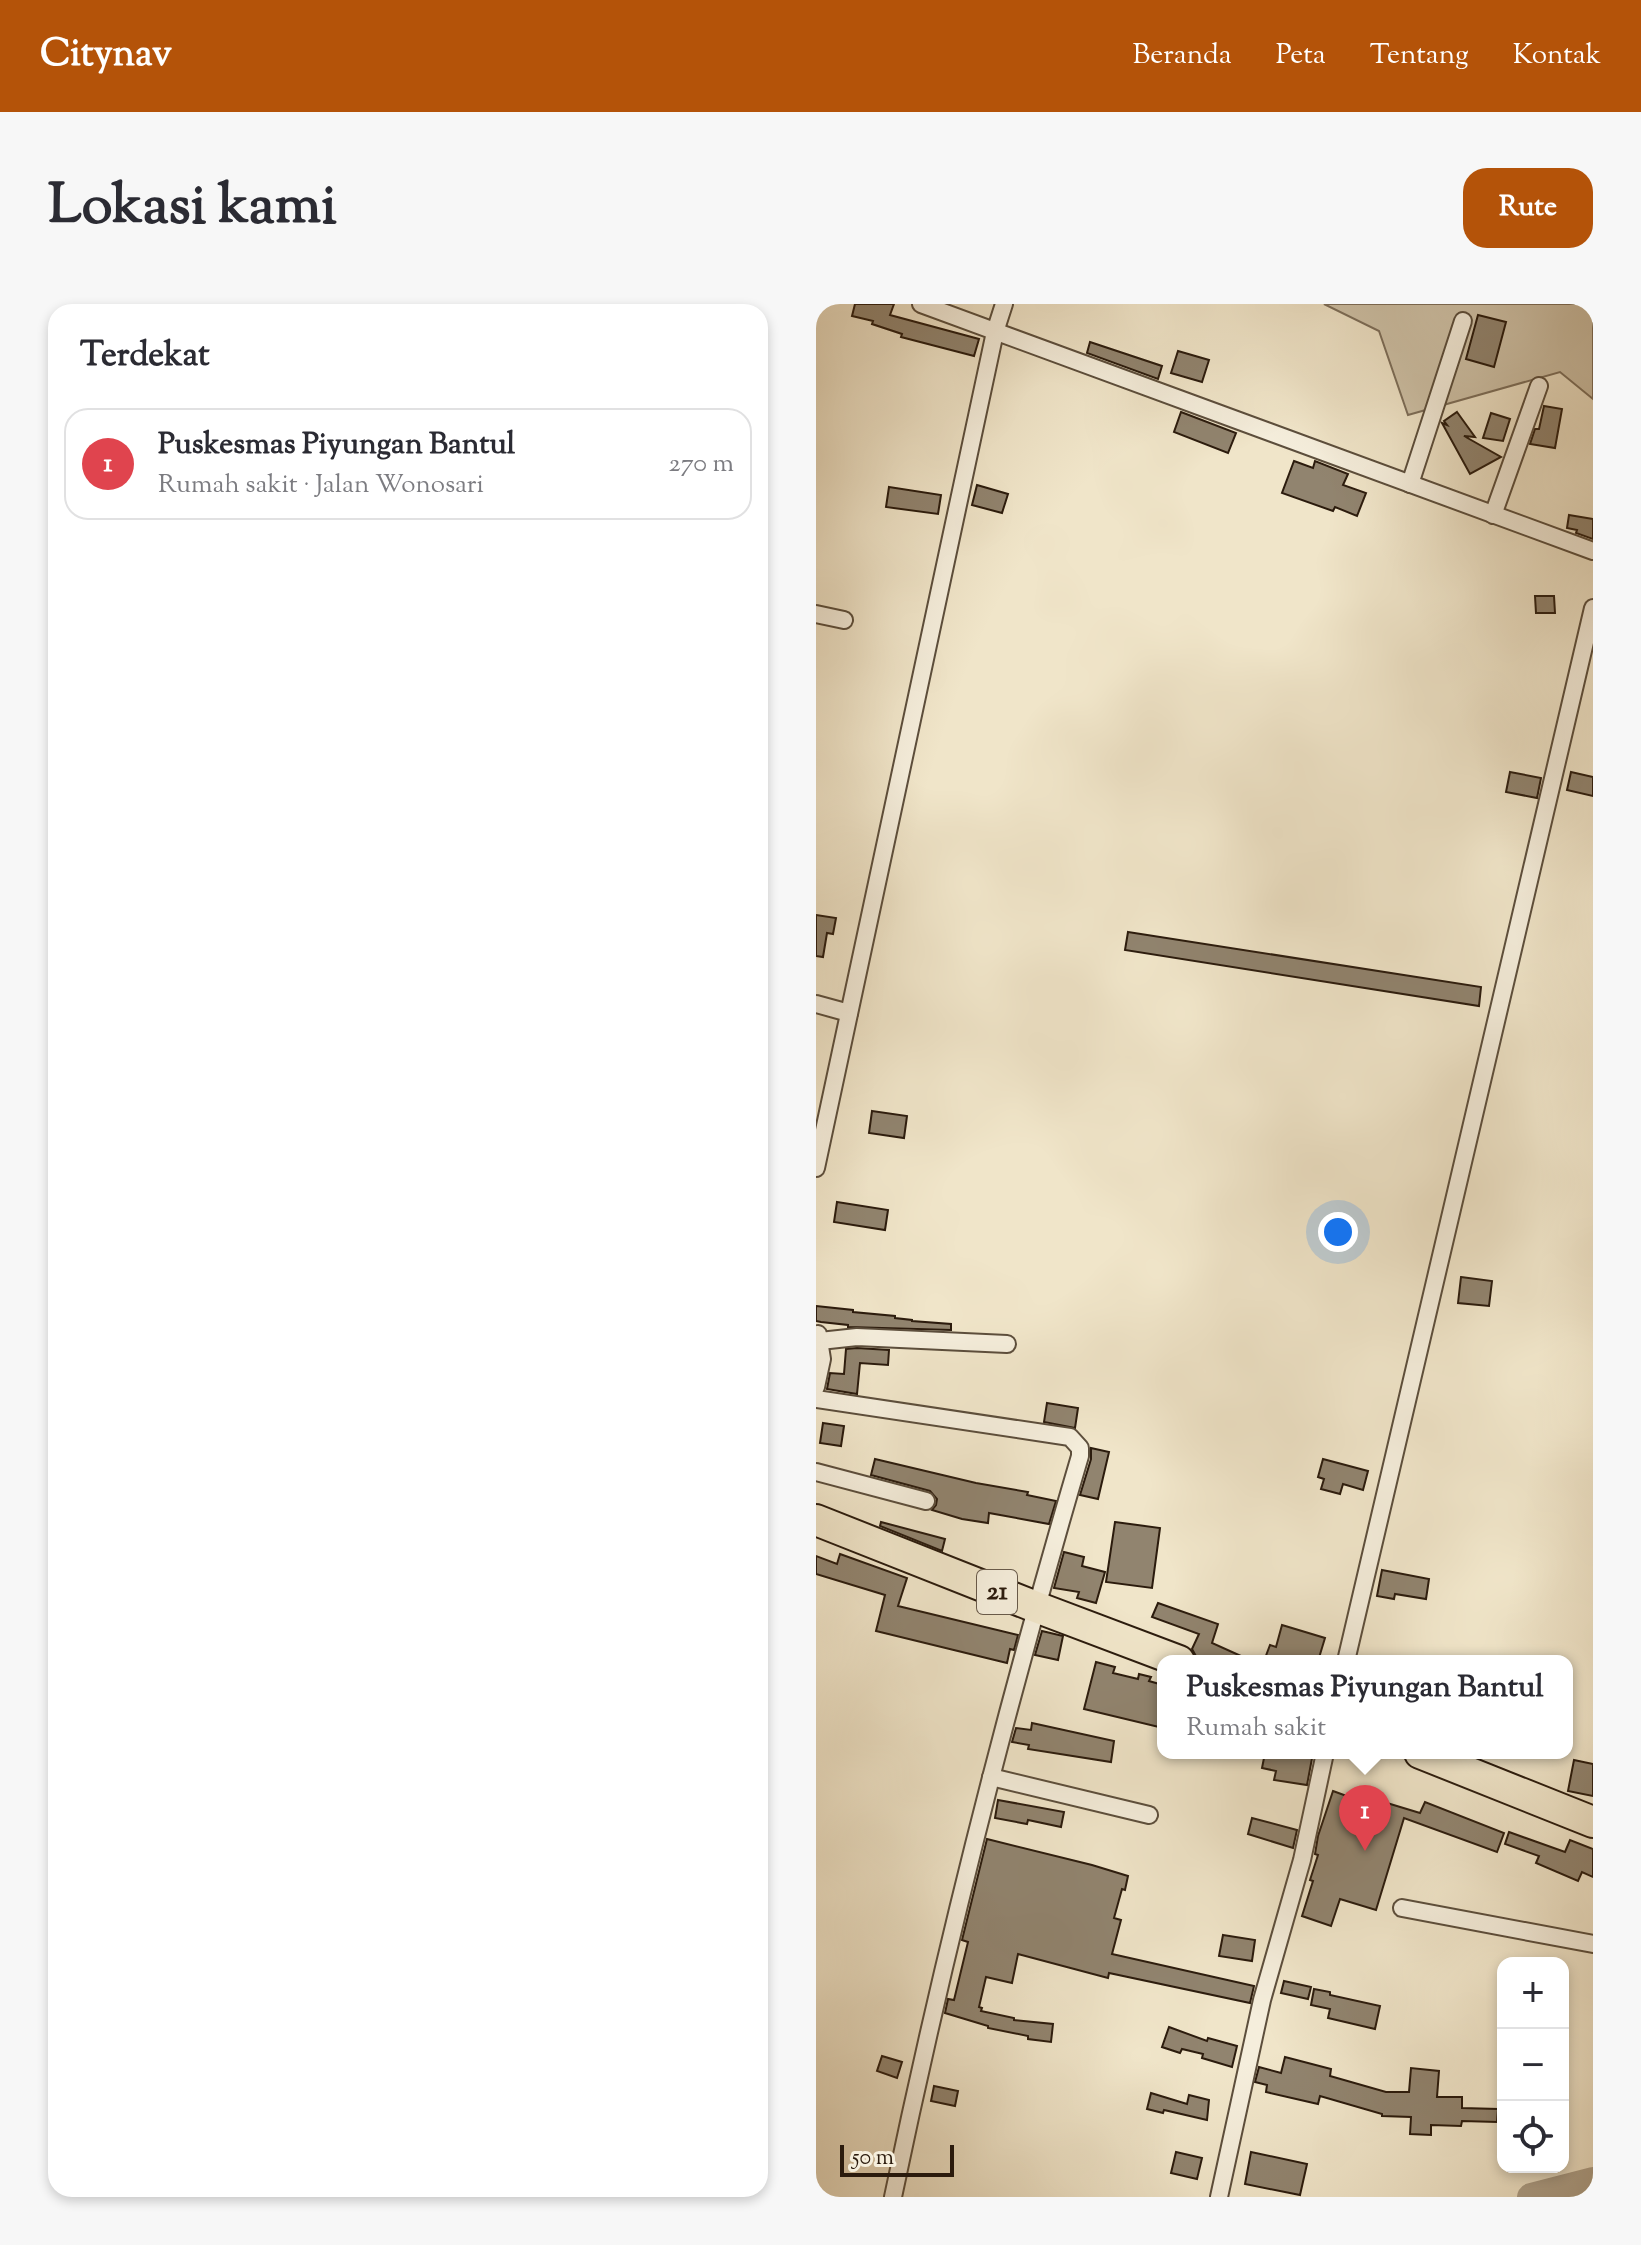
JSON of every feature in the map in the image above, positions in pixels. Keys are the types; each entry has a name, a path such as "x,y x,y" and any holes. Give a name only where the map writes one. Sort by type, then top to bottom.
{"highway":[{"name":"21","path":"816,1520 1163,1655"},
{"path":"1435,1759 1593,1822"}],"street":[{"path":"921,304 1593,551"},
{"path":"816,1168 995,332 1004,304"},
{"path":"1410,484 1463,321"},
{"path":"1493,515 1539,386"},
{"path":"1347,1655 1593,608"},
{"path":"816,614 844,620"},
{"path":"816,1004 849,1013"},
{"path":"816,1387 822,1359 818,1337 1007,1344"},
{"path":"816,1399 1070,1437 1080,1448 991,1777 923,2053 893,2197"},
{"path":"816,1472 926,1501"},
{"path":"1219,2197 1262,2000 1302,1860 1324,1759"},
{"path":"991,1777 1149,1815"},
{"path":"1402,1908 1593,1944"}],"shaded area":[{"path":"1324,304 1593,304 1593,399 1560,372 1408,415 1379,331"}],"building":[{"path":"855,304 894,304 890,315 979,339 974,356 901,337 902,334 872,324 873,321 852,316"},
{"path":"1478,315 1506,322 1494,367 1466,359"},
{"path":"1090,342 1162,366 1158,379 1087,353"},
{"path":"1178,351 1209,360 1202,382 1171,373"},
{"path":"1544,406 1562,409 1555,448 1530,444 1535,429 1539,429"},
{"path":"1181,412 1236,433 1228,453 1174,432"},
{"path":"1457,412 1475,437 1464,436 1501,457 1470,474 1442,423 1447,425 1444,421"},
{"path":"1491,413 1510,419 1503,441 1483,438"},
{"path":"1294,461 1313,468 1315,461 1348,474 1343,485 1366,493 1357,516 1282,493"},
{"path":"977,485 1008,494 1002,513 972,505"},
{"path":"889,487 941,495 938,514 886,507"},
{"path":"1569,515 1593,519 1593,539 1567,528"},
{"path":"1535,596 1554,596 1555,613 1536,613"},
{"path":"1510,772 1541,778 1537,798 1506,792"},
{"path":"1571,772 1593,777 1593,796 1567,790"},
{"path":"816,915 836,918 833,934 827,933 823,957 816,956"},
{"path":"1128,932 1481,987 1479,1006 1125,950"},
{"path":"872,1111 907,1116 904,1138 869,1133"},
{"path":"837,1202 888,1210 885,1230 834,1222"},
{"path":"1461,1277 1492,1281 1489,1306 1458,1303"},
{"path":"816,1306 951,1324 951,1330 848,1327 816,1321"},
{"path":"846,1349 889,1350 888,1365 860,1363 857,1394 827,1389 830,1373 844,1374"},
{"path":"1047,1403 1078,1408 1075,1428 1044,1422"},
{"path":"823,1423 844,1426 841,1446 820,1443"},
{"path":"1091,1448 1109,1452 1098,1499 1080,1495 1091,1459"},
{"path":"875,1459 1028,1492 1027,1495 1056,1501 1049,1524 989,1513 988,1523 962,1519 932,1510 937,1499 930,1491 871,1475"},
{"path":"1323,1459 1368,1471 1363,1490 1343,1484 1340,1494 1321,1489 1324,1479 1318,1477"},
{"path":"881,1522 945,1539 942,1551 880,1526"},
{"path":"1115,1522 1160,1528 1152,1588 1106,1582"},
{"path":"1064,1552 1084,1557 1082,1566 1105,1572 1096,1603 1077,1598 1079,1592 1054,1588"},
{"path":"840,1554 907,1578 898,1606 1018,1635 1007,1663 876,1631 885,1595 816,1574 816,1556 837,1564"},
{"path":"1382,1570 1429,1579 1426,1599 1395,1594 1394,1599 1377,1596"},
{"path":"1158,1603 1218,1624 1212,1643 1239,1655 1195,1655 1192,1649 1199,1634 1152,1617"},
{"path":"1282,1625 1325,1638 1320,1655 1266,1655 1270,1645 1276,1647"},
{"path":"1042,1631 1063,1636 1058,1660 1035,1655"},
{"path":"1096,1662 1115,1667 1113,1673 1138,1679 1139,1674 1151,1677 1149,1681 1157,1683 1157,1727 1084,1709"},
{"path":"1032,1723 1114,1741 1111,1762 1028,1749 1029,1745 1012,1742 1016,1728 1031,1730"},
{"path":"1264,1759 1312,1759 1307,1785 1274,1780 1276,1771 1262,1768"},
{"path":"1574,1760 1593,1764 1593,1796 1568,1791"},
{"path":"1333,1791 1352,1798 1354,1793 1420,1813 1425,1802 1504,1833 1497,1852 1404,1818 1376,1910 1340,1899 1331,1926 1302,1916 1313,1881 1310,1880 1318,1855 1315,1854 1318,1836"},
{"path":"998,1800 1064,1812 1061,1827 1028,1820 1027,1824 995,1818"},
{"path":"1252,1818 1297,1830 1293,1848 1248,1834"},
{"path":"1509,1832 1565,1852 1570,1840 1593,1849 1593,1877 1582,1872 1578,1881 1536,1863 1539,1856 1505,1844"},
{"path":"987,1839 1128,1876 1114,1918 1121,1920 1112,1954 1254,1986 1250,2003 1109,1973 1108,1978 1018,1954 1012,1983 986,1977 979,2007 981,2011 1014,2020 1053,2024 1051,2042 1028,2039 1028,2036 988,2028 945,2013 948,1999 954,2000 968,1942 962,1940"},
{"path":"1223,1935 1255,1940 1252,1961 1219,1956"},
{"path":"1284,1981 1311,1987 1308,1999 1281,1993"},
{"path":"1314,1989 1380,2006 1375,2029 1328,2018 1330,2009 1311,2005"},
{"path":"1169,2027 1207,2041 1208,2038 1237,2046 1232,2067 1202,2058 1203,2054 1182,2049 1180,2053 1162,2047"},
{"path":"882,2056 902,2062 897,2078 877,2071"},
{"path":"1285,2057 1331,2069 1330,2076 1386,2092 1409,2092 1411,2068 1439,2071 1437,2097 1462,2097 1462,2108 1497,2109 1497,2122 1462,2121 1461,2126 1431,2125 1431,2135 1410,2134 1411,2117 1382,2116 1320,2096 1318,2104 1266,2092 1267,2085 1255,2082 1259,2067 1281,2073"},
{"path":"934,2086 958,2091 955,2106 931,2101"},
{"path":"1151,2093 1187,2104 1189,2095 1209,2100 1207,2120 1147,2109"},
{"path":"1176,2152 1202,2158 1197,2179 1171,2173"},
{"path":"1251,2152 1307,2164 1300,2195 1245,2184"}],"waterway":[{"path":"1531,2197 1593,2181"}],"place":[{"name":"Puskesmas Piyungan Bantul","path":"1365,1851"}]}
